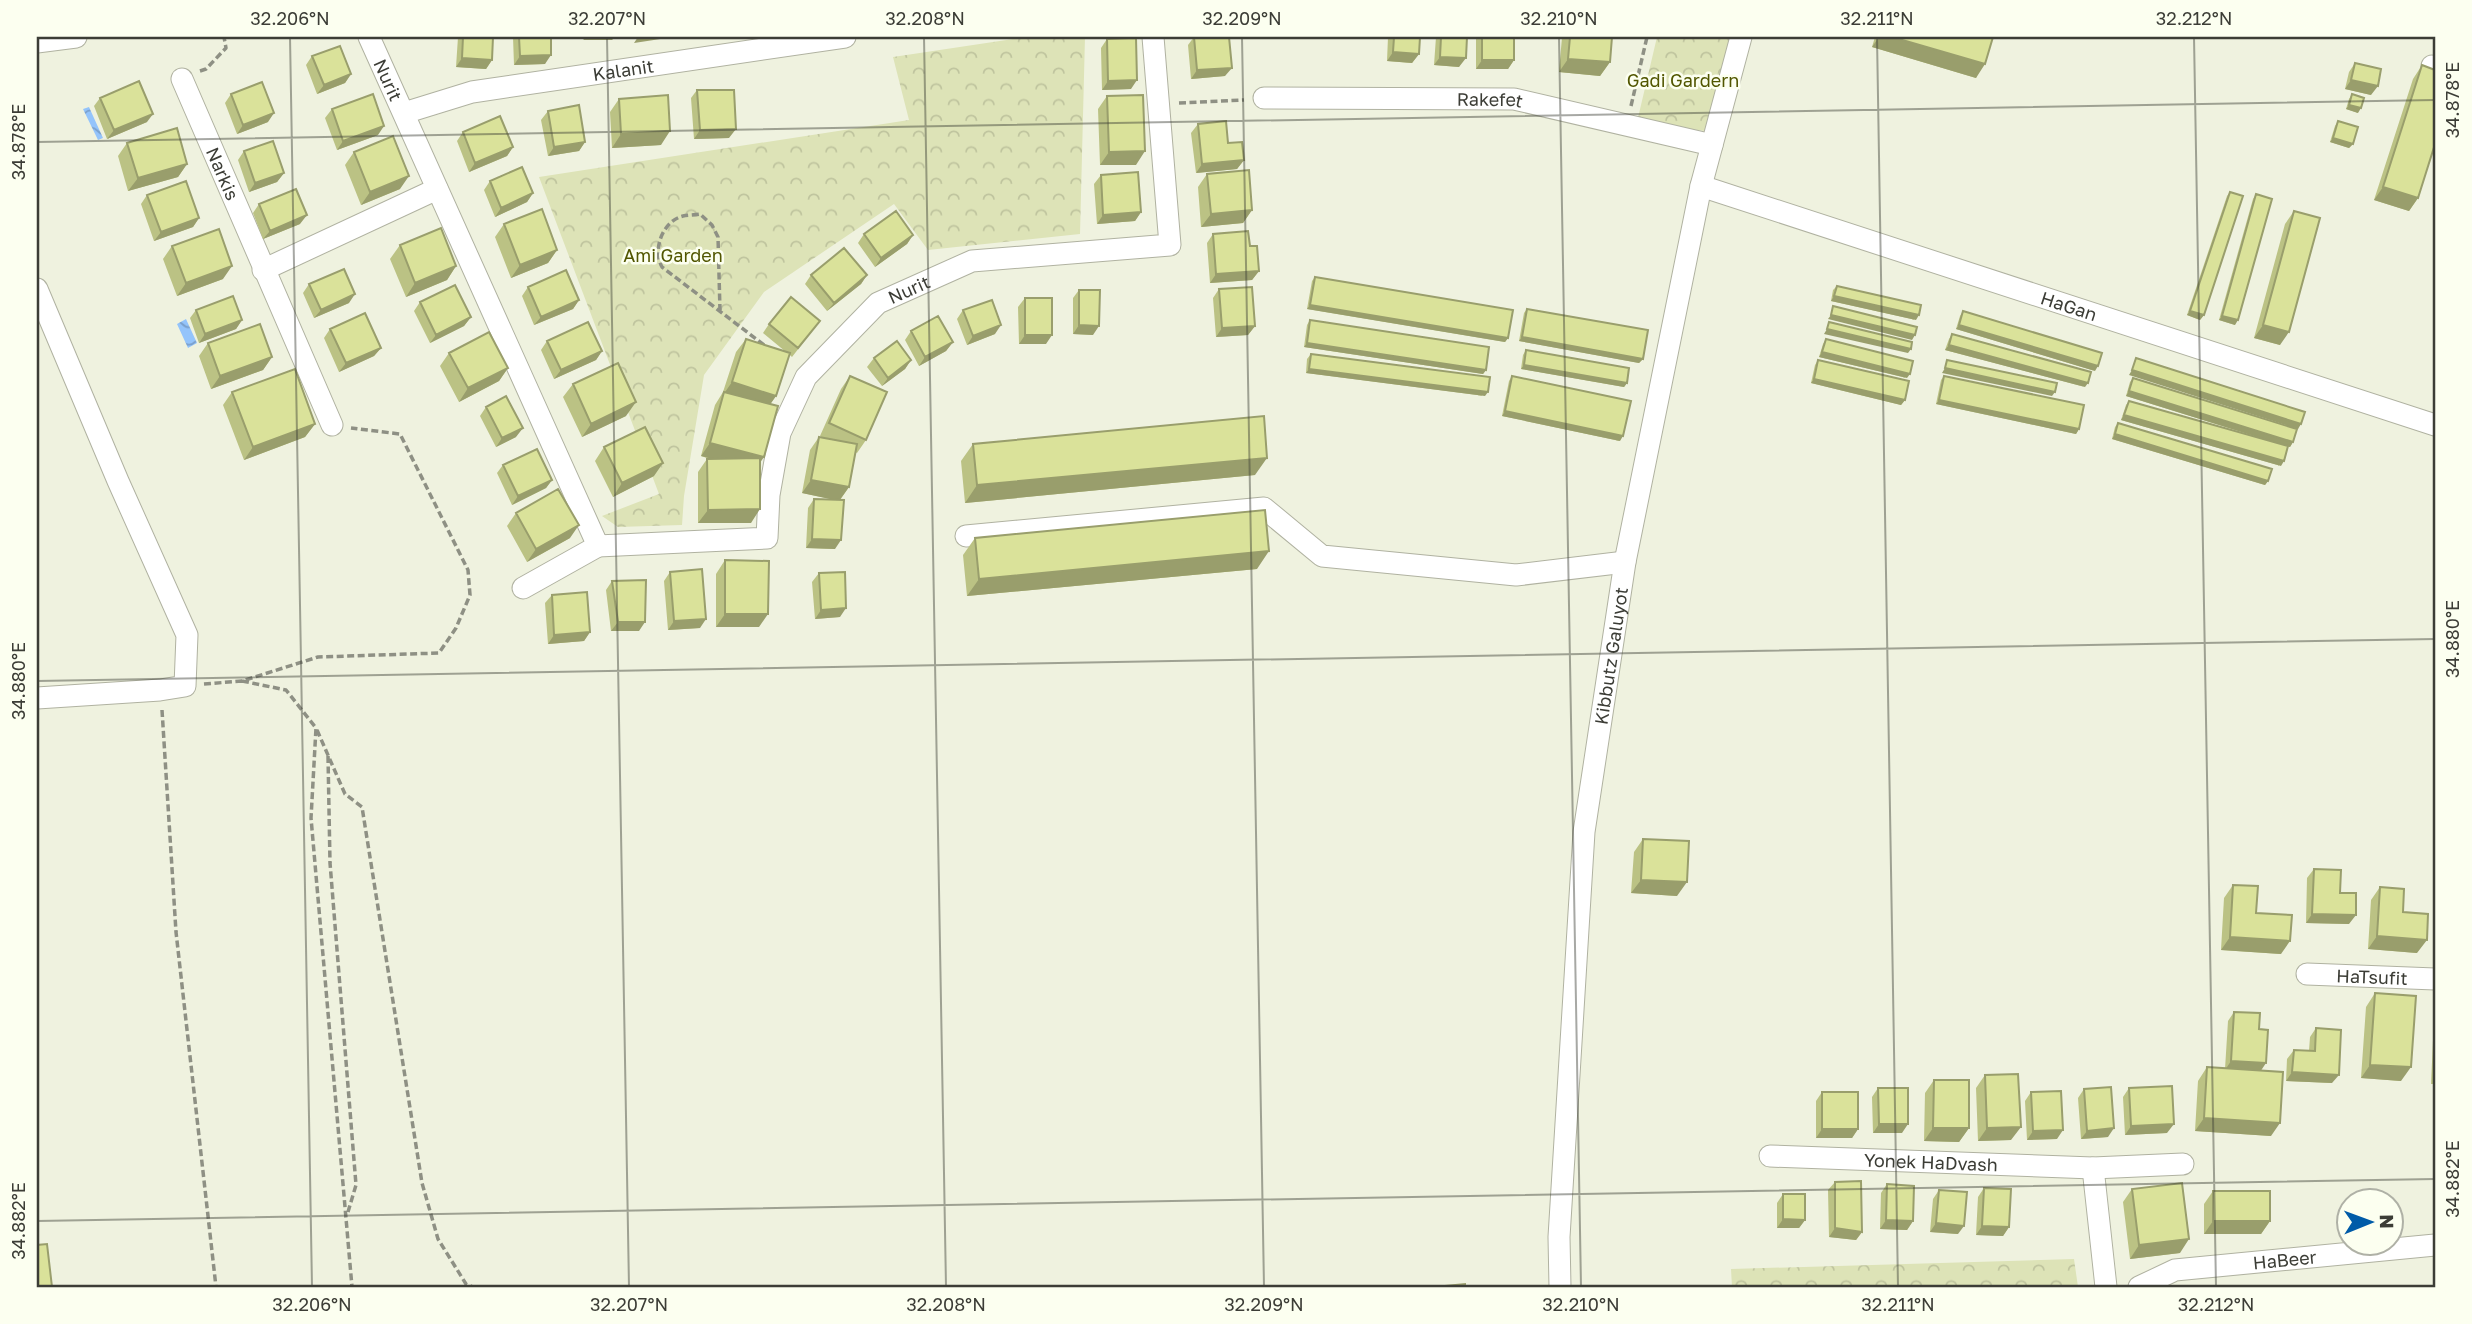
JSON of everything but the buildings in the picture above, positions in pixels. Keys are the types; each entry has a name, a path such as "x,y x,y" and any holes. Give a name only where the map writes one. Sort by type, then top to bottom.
{"street":[{"path":"37,42 76,37"},
{"name":"Nurit","path":"369,37 598,546"},
{"name":"Kalanit","path":"404,113 472,92 845,37"},
{"name":"Nurit","path":"523,588 598,546 767,538 769,495 780,433 806,377 878,303 972,261 1170,245 1153,37"},
{"name":"Kibbutz Galuyot","path":"1560,1287 1559,1237 1584,832 1625,562 1702,186 1741,37"},
{"name":"Narkis","path":"182,79 332,425"},
{"name":"Rakefet","path":"1264,98 1514,99 1712,145"},
{"name":"HaGan","path":"1702,186 2435,425"},
{"path":"263,270 438,189"},
{"path":"37,289 187,635 185,686 37,698"},
{"path":"966,536 1264,508 1322,556 1516,575 1625,562"},
{"name":"HaTsufit","path":"2307,974 2435,979"},
{"name":"Yonek HaDvash","path":"1770,1156 2093,1168 2183,1164"},
{"path":"2093,1168 2106,1287"},
{"name":"HaBeer","path":"2139,1287 2175,1270 2435,1245"}],"path":[{"path":"182,79 206,69 226,48 224,37"},
{"path":"1626,126 1647,37"},
{"path":"1159,104 1264,98"},
{"path":"720,310 718,237 712,225 700,214 681,216 668,225 658,245 657,258 662,267 774,352"},
{"path":"185,686 242,681 318,657 439,653 456,628 470,595 468,570 400,434 332,425"},
{"path":"242,681 286,690 316,729 345,794 362,807 422,1183 438,1239 466,1284 473,1287"},
{"path":"160,690 176,932 216,1287"},
{"path":"316,729 311,818 352,1287"},
{"path":"328,754 330,863 356,1185 347,1215"}],"green space":[{"name":"Ami Garden","path":"1026,37 1085,37 1080,234 928,250 894,204 764,292 704,375 684,496 682,525 618,527 602,516 659,494 539,177 909,120 893,57"},
{"name":"Gadi Gardern","path":"1657,37 1732,37 1705,131 1637,122"},
{"path":"2074,1259 2078,1287 1732,1287 1731,1269"}],"water":[{"path":"89,107 103,138 98,140 83,109"},
{"path":"186,319 197,343 188,348 177,324"}]}
